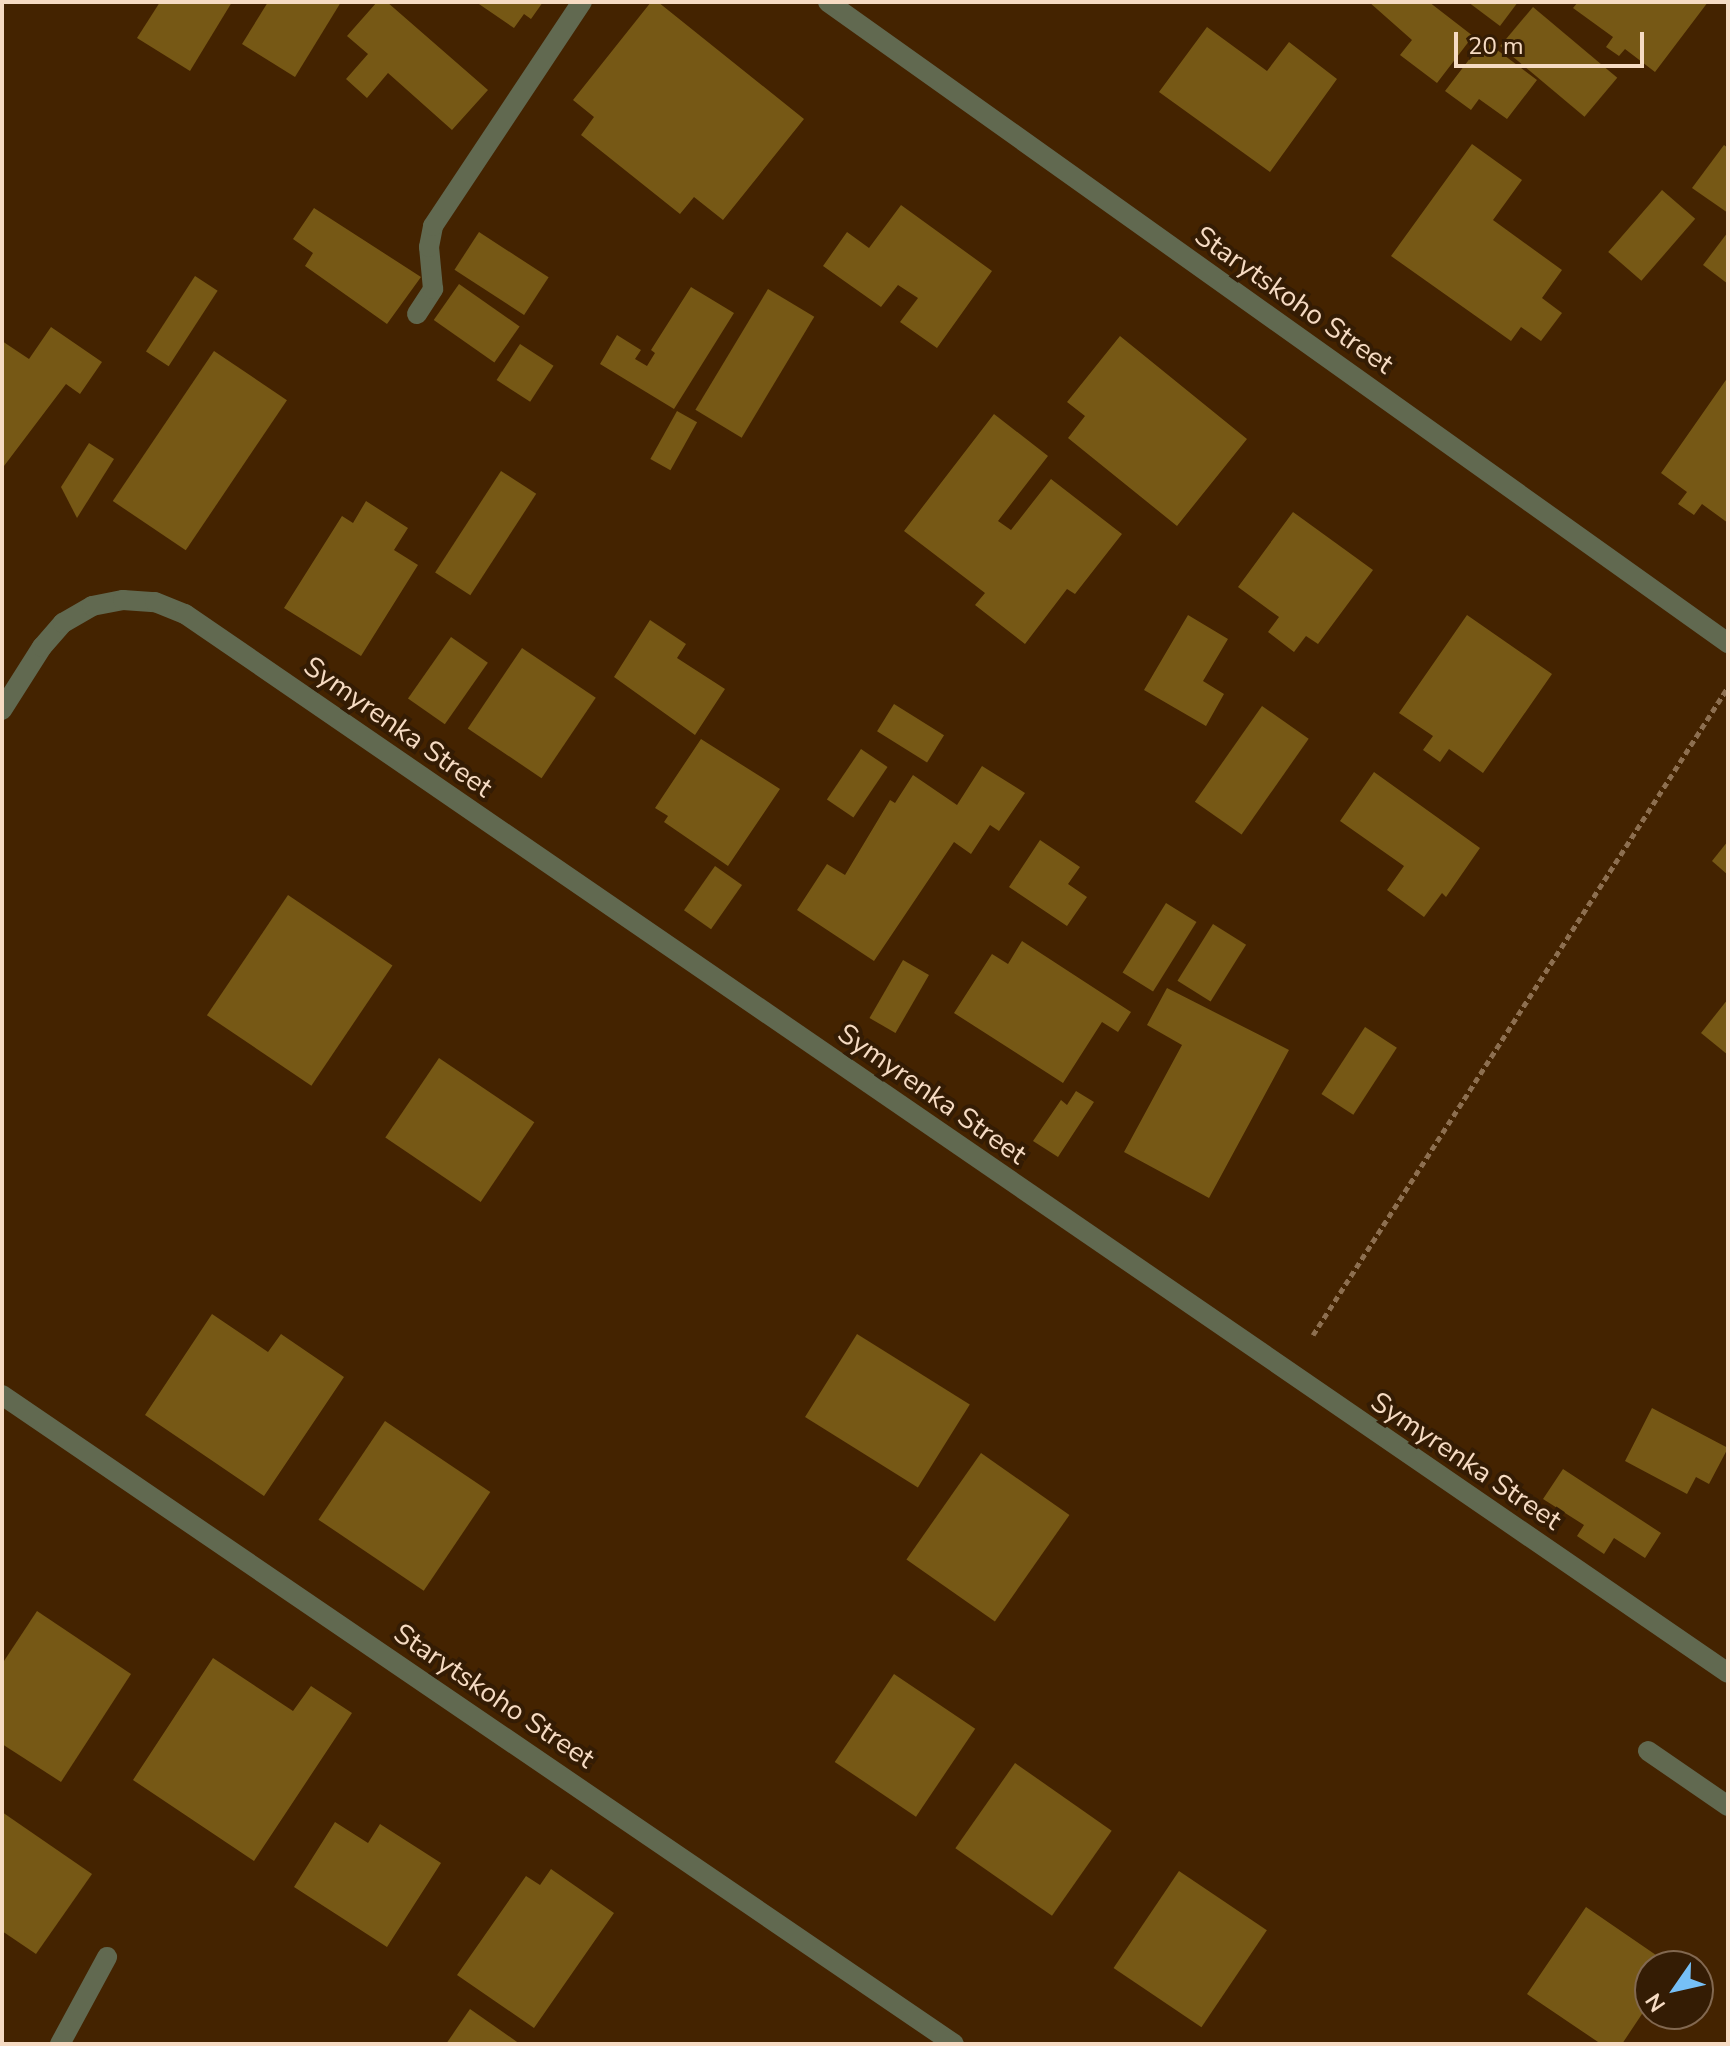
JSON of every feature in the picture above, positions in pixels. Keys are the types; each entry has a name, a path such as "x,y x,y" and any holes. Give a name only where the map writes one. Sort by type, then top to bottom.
{"street":[{"path":"417,314 433,289 433,226 582,2"},
{"name":"Starytskoho Street","path":"828,2 1728,643"},
{"name":"Symyrenka Street","path":"2,710 42,647 63,623 92,606 123,600 155,602 185,614 1728,1673"},
{"name":"Starytskoho Street","path":"2,1395 954,2044"},
{"path":"1648,1751 1728,1806"},
{"path":"60,2044 107,1957"}],"path":[{"path":"1288,1373 1488,1068 1728,686"}],"building":[{"path":"160,2 232,2 190,71 137,38"},
{"path":"268,2 341,2 295,77 242,44"},
{"path":"377,2 387,2 488,90 452,130 388,73 367,98 346,79 368,54 347,36"},
{"path":"476,2 543,2 531,19 524,14 514,28"},
{"path":"651,2 658,2 804,119 723,220 694,197 680,214 581,135 594,117 573,100"},
{"path":"1369,2 1429,2 1473,36 1437,83 1400,55 1412,40"},
{"path":"1468,2 1518,2 1500,26"},
{"path":"1578,2 1708,2 1655,72 1625,49 1619,56 1606,47 1613,37 1573,8"},
{"path":"1533,7 1617,78 1584,117 1500,46"},
{"path":"1207,27 1267,71 1289,42 1337,79 1270,172 1159,92"},
{"path":"1484,40 1537,80 1507,119 1479,99 1471,110 1445,91"},
{"path":"1472,144 1522,180 1493,220 1562,270 1542,298 1562,313 1541,341 1521,327 1511,341 1391,256"},
{"path":"1724,145 1728,148 1728,213 1692,188"},
{"path":"1662,190 1695,219 1641,281 1608,252"},
{"path":"901,205 992,271 937,348 900,322 918,298 898,285 881,307 823,266 847,232 869,248"},
{"path":"314,208 421,277 387,324 305,266 313,253 293,239"},
{"path":"479,232 549,277 524,315 454,270"},
{"path":"1728,232 1728,284 1703,265"},
{"path":"195,276 218,291 169,366 146,351"},
{"path":"459,284 520,326 494,362 434,320"},
{"path":"691,287 734,313 674,409 600,364 617,335 641,350 635,359 647,366 655,353 651,350"},
{"path":"768,289 814,317 742,438 695,410"},
{"path":"51,327 102,362 80,394 66,384 4,466 2,341 29,359"},
{"path":"1120,336 1247,439 1177,526 1068,438 1085,416 1067,402"},
{"path":"520,344 554,366 530,402 497,380"},
{"path":"214,351 287,400 186,550 113,501"},
{"path":"1728,377 1728,523 1702,504 1694,515 1678,504 1687,492 1661,473"},
{"path":"677,411 697,422 670,470 650,459"},
{"path":"994,414 1048,456 998,521 1011,530 1051,479 1122,534 1075,594 1067,589 1025,644 975,605 985,593 904,531"},
{"path":"89,443 114,459 77,518 61,487"},
{"path":"501,471 536,494 470,595 435,572"},
{"path":"366,501 408,528 394,550 418,565 361,656 284,608 342,516 353,523"},
{"path":"1293,512 1373,570 1318,644 1306,636 1294,652 1268,632 1279,617 1238,587"},
{"path":"1188,615 1228,639 1203,681 1224,694 1206,726 1144,690"},
{"path":"1467,615 1552,674 1483,773 1449,749 1440,762 1423,750 1433,736 1399,713"},
{"path":"650,620 686,644 677,658 725,689 695,735 614,677"},
{"path":"451,637 488,663 445,724 408,698"},
{"path":"522,648 596,698 542,778 468,728"},
{"path":"894,704 944,735 927,762 877,731"},
{"path":"1262,706 1309,739 1242,835 1195,802"},
{"path":"701,739 780,789 728,866 664,822 668,816 655,808"},
{"path":"861,749 888,767 853,817 827,800"},
{"path":"982,766 1025,793 999,831 990,825 971,854 954,842 874,961 797,910 827,864 845,875 890,800 895,803 913,775 957,805"},
{"path":"1374,772 1480,848 1446,897 1442,893 1424,917 1387,890 1404,866 1340,821"},
{"path":"1040,840 1080,867 1068,884 1087,897 1067,926 1009,887"},
{"path":"1728,841 1728,875 1712,861"},
{"path":"715,866 742,885 711,929 684,910"},
{"path":"288,895 392,965 311,1086 207,1015"},
{"path":"1166,903 1197,922 1153,992 1123,973"},
{"path":"1213,924 1246,945 1211,1001 1177,981"},
{"path":"1022,941 1131,1012 1118,1032 1102,1022 1063,1083 954,1013 992,954 1008,964"},
{"path":"903,960 929,975 895,1033 870,1018"},
{"path":"1167,988 1289,1050 1209,1198 1124,1152 1182,1045 1147,1025"},
{"path":"1728,999 1728,1055 1701,1033"},
{"path":"1365,1027 1397,1048 1353,1115 1321,1094"},
{"path":"439,1058 534,1122 481,1202 385,1138"},
{"path":"1076,1091 1094,1102 1058,1157 1033,1141 1061,1100 1067,1105"},
{"path":"212,1314 268,1352 281,1334 344,1377 264,1496 145,1415"},
{"path":"857,1334 970,1404 918,1488 805,1417"},
{"path":"1652,1408 1728,1448 1709,1484 1696,1477 1687,1494 1625,1461"},
{"path":"385,1421 490,1492 424,1591 318,1520"},
{"path":"981,1453 1069,1515 995,1621 906,1559"},
{"path":"1563,1469 1661,1533 1645,1558 1614,1538 1604,1554 1577,1536 1584,1525 1543,1499"},
{"path":"37,1611 131,1674 61,1782 2,1744 2,1664"},
{"path":"213,1658 293,1711 311,1686 352,1713 254,1861 133,1780"},
{"path":"894,1674 975,1729 916,1817 835,1762"},
{"path":"1015,1763 1112,1831 1052,1916 955,1848"},
{"path":"2,1812 92,1874 36,1954 2,1931"},
{"path":"335,1822 368,1843 380,1824 441,1863 387,1947 294,1887"},
{"path":"551,1869 614,1913 534,2028 457,1975 526,1876 540,1885"},
{"path":"1179,1871 1267,1930 1201,2027 1114,1968"},
{"path":"1586,1907 1649,1950 1634,1950 1634,2026 1622,2044 1601,2044 1527,1994"},
{"path":"470,2009 520,2044 446,2044"}]}
